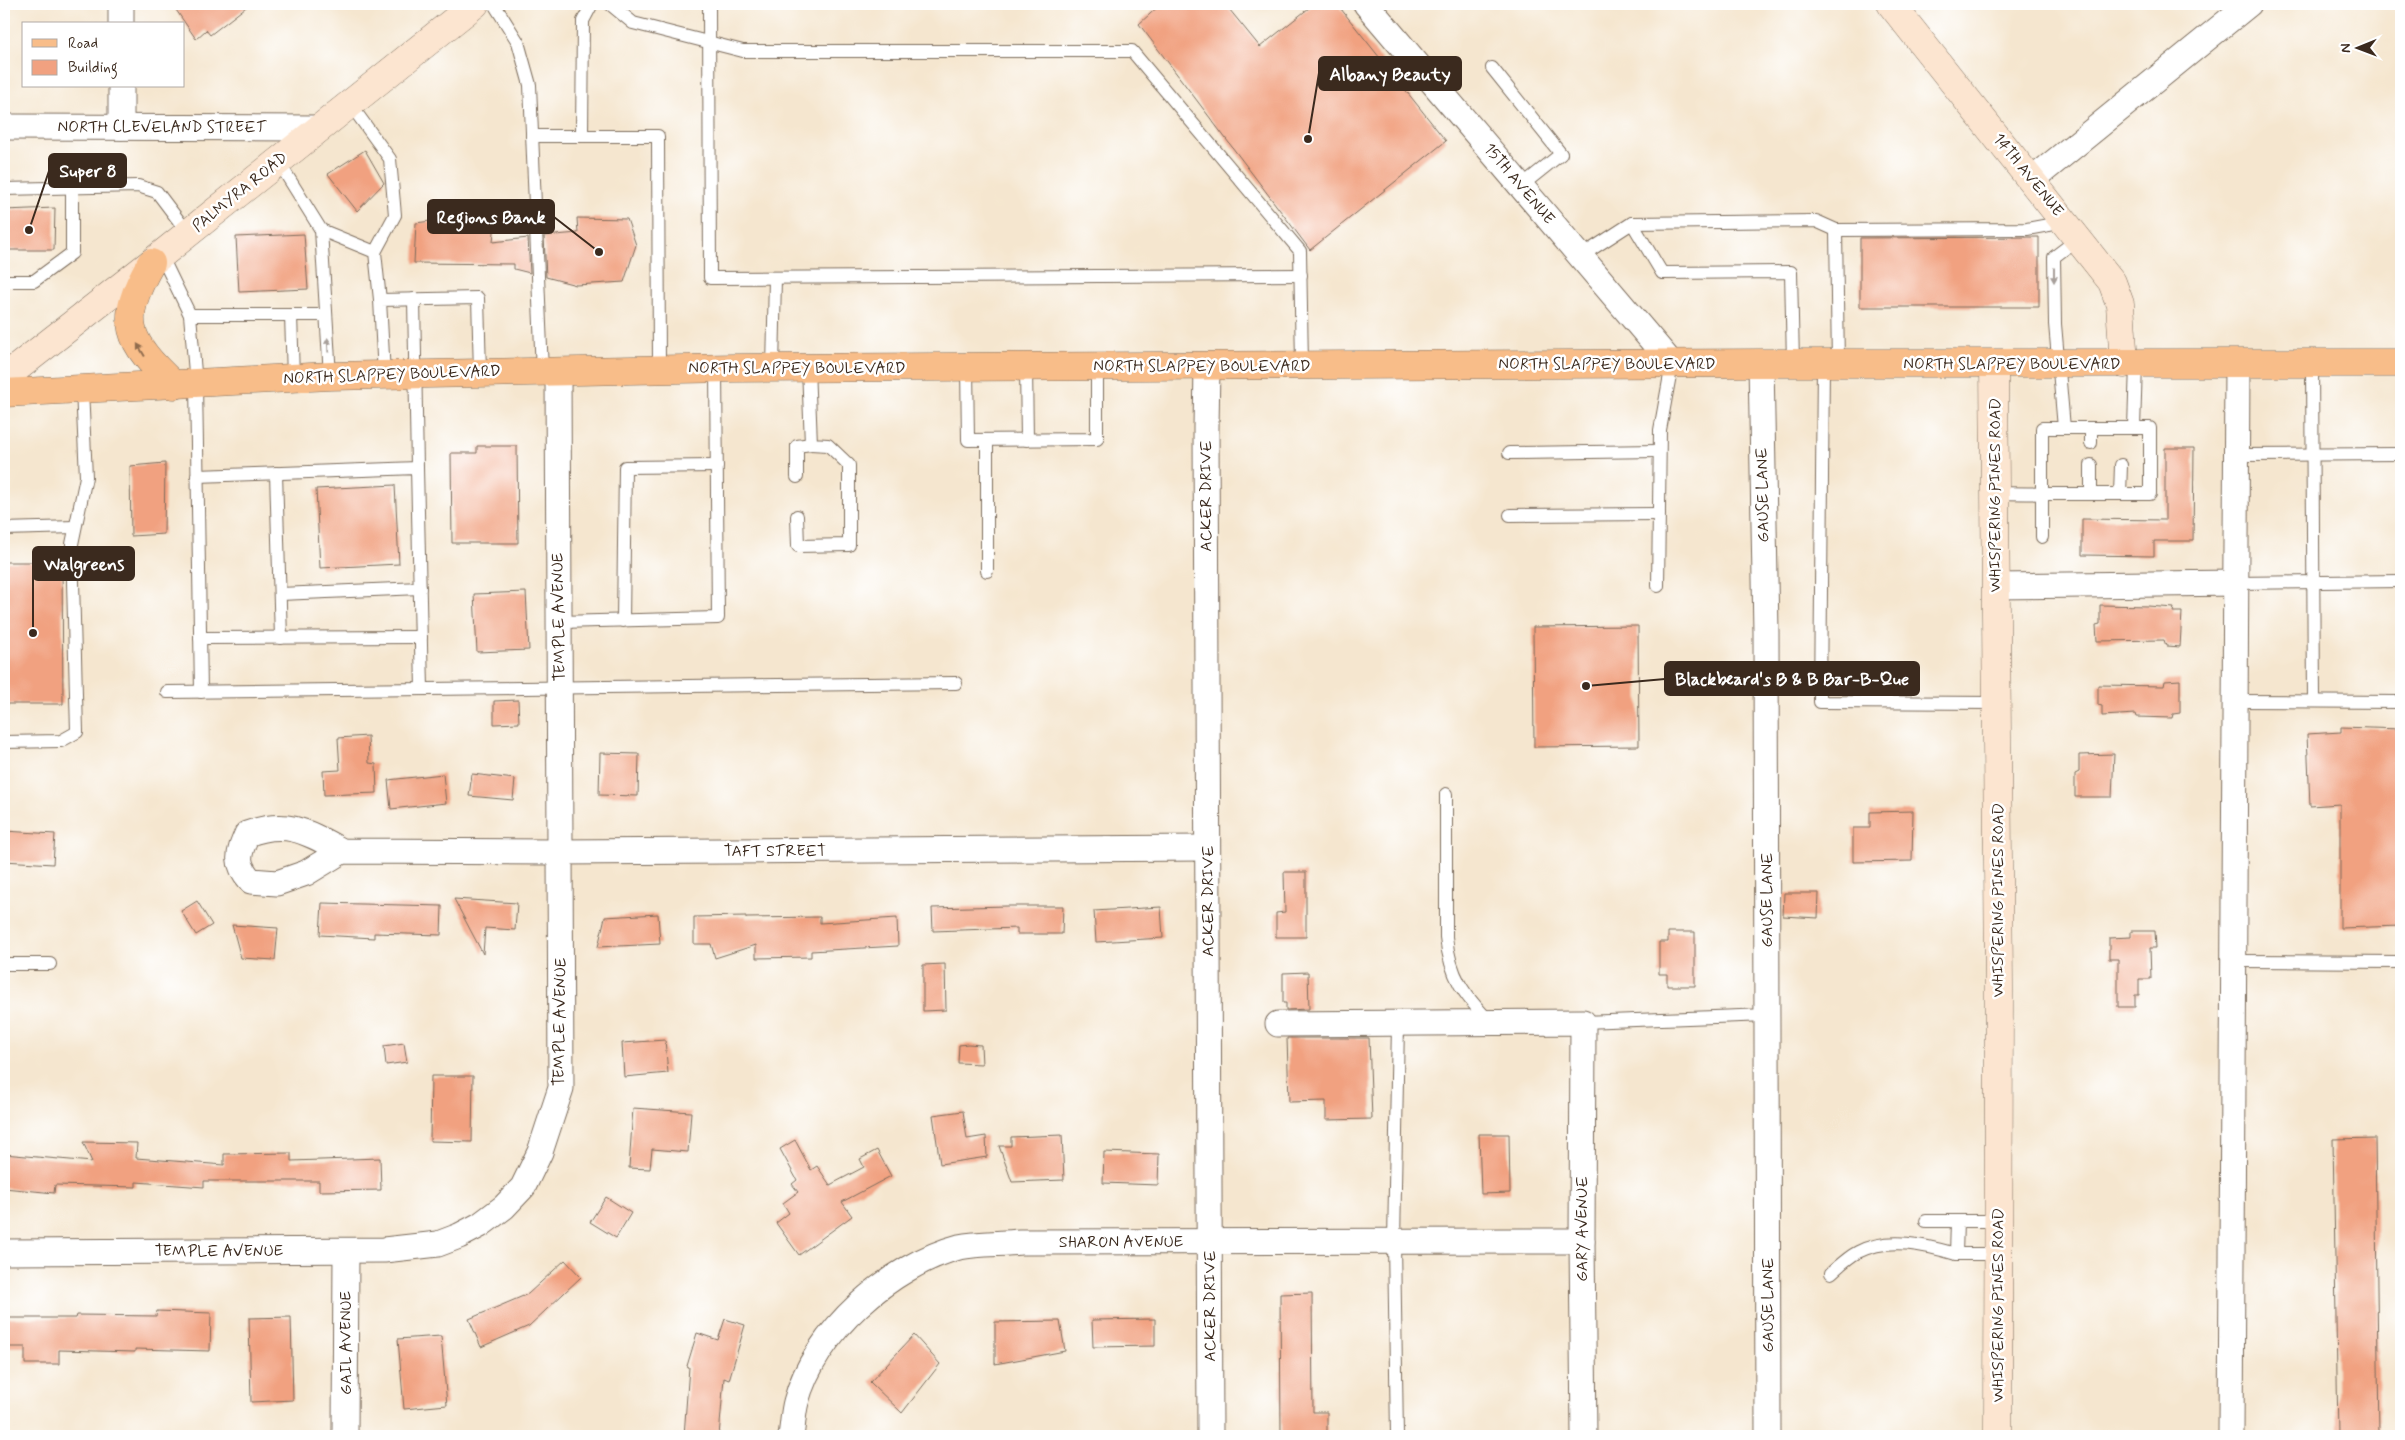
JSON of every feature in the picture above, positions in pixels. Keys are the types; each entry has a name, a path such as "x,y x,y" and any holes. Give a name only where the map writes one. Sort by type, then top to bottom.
{"main road":[{"path":"156,259 138,286 130,318 137,343 147,359 185,384"},
{"name":"NORTH SLAPPEY BOULEVARD","path":"4,393 293,377 716,368 1761,363 2401,363"}],"street":[{"path":"121,4 121,22"},
{"name":"PALMYRA ROAD","path":"4,378 156,259 474,4"},
{"name":"15TH AVENUE","path":"1366,4 1672,364"},
{"name":"14TH AVENUE","path":"1891,4 2112,282 2120,304 2130,364"},
{"path":"2032,180 2249,4"},
{"path":"121,88 121,127"},
{"name":"NORTH CLEVELAND STREET","path":"4,127 320,128"},
{"name":"GAUSE LANE","path":"1761,363 1766,632 1768,1436"},
{"name":"WHISPERING PINES ROAD","path":"1994,364 1999,1221 1998,1436"},
{"path":"2231,1436 2238,364"},
{"name":"ACKER DRIVE","path":"1207,366 1210,1436"},
{"name":"TEMPLE AVENUE","path":"4,1252 346,1251 384,1250 438,1244 480,1225 504,1207 523,1187 540,1152 561,1088 559,622 550,372"},
{"path":"1996,586 2236,583"},
{"name":"TAFT STREET","path":"342,851 561,852 1207,848"},
{"path":"1278,1024 1583,1022"},
{"name":"GARY AVENUE","path":"1583,1022 1582,1241 1584,1436"},
{"name":"SHARON AVENUE","path":"791,1436 796,1401 809,1372 827,1340 848,1315 869,1295 900,1272 928,1258 960,1247 1020,1242 1582,1241"},
{"name":"GAIL AVENUE","path":"345,1436 346,1251"}],"lane":[{"path":"494,4 518,42 530,85 532,136 550,372"},
{"path":"582,136 583,21 592,4"},
{"path":"610,4 633,23 743,51 1132,51 1300,251 1302,366"},
{"path":"709,4 710,278 1300,275"},
{"path":"1492,68 1561,154 1522,186"},
{"path":"350,104 390,159 395,216 375,252 384,375"},
{"path":"532,136 658,136 659,370"},
{"path":"278,161 321,230 330,376"},
{"path":"4,189 138,186 157,192 188,233"},
{"path":"4,281 34,281 72,253 72,188"},
{"path":"1581,256 1632,223 1816,221 1836,230 2072,230"},
{"path":"1632,223 1662,273 1791,272 1793,364"},
{"path":"321,230 375,252"},
{"path":"1836,230 1820,702 1997,703"},
{"path":"2064,428 2054,324 2054,257 2072,230"},
{"path":"156,259 190,314 185,384 197,476 201,692"},
{"path":"773,368 775,278"},
{"path":"380,300 478,298 480,373"},
{"path":"414,299 422,688"},
{"path":"190,314 326,315"},
{"path":"291,315 293,377"},
{"path":"1658,586 1660,430 1672,364"},
{"path":"2121,442 2128,428 2130,364"},
{"path":"2312,364 2314,701"},
{"path":"967,367 968,440 1028,440 1097,439 1097,366"},
{"path":"1026,367 1028,440"},
{"path":"559,622 718,618 716,368"},
{"path":"808,368 811,444"},
{"path":"4,742 61,741 76,732 72,544 86,477 82,389"},
{"path":"1996,493 2041,494 2150,494 2150,428 2042,428 2041,494 2042,537"},
{"path":"2091,428 2091,443"},
{"path":"987,440 987,571"},
{"path":"797,477 797,446 811,444 828,445 849,465 849,546 798,546 797,516"},
{"path":"1509,454 1659,451"},
{"path":"2237,455 2401,454"},
{"path":"2091,465 2091,493"},
{"path":"2120,494 2121,465"},
{"path":"624,621 625,467 717,466"},
{"path":"197,476 417,468"},
{"path":"276,473 281,638"},
{"path":"1510,515 1659,514"},
{"path":"4,529 75,527"},
{"path":"2236,583 2401,580"},
{"path":"280,594 420,588"},
{"path":"200,638 421,637"},
{"path":"167,692 559,686 956,683"},
{"path":"2236,701 2401,702"},
{"path":"1446,794 1446,936 1448,959 1462,989 1491,1022"},
{"path":"2234,961 2401,962"},
{"path":"4,964 50,964"},
{"path":"1583,1022 1767,1015"},
{"path":"1397,1436 1394,1242 1398,1023"},
{"path":"1926,1221 1999,1221"},
{"path":"1956,1254 1957,1221"},
{"path":"1831,1273 1857,1252 1878,1245 1923,1245 1956,1254 1998,1254"}],"building":[{"path":"172,4 250,4 210,35 206,30 196,39"},
{"path":"1161,4 1225,4 1260,47 1314,4 1337,4 1446,141 1310,250 1139,24"},
{"path":"365,150 384,183 357,211 328,174"},
{"path":"55,208 54,250 4,250 4,210"},
{"path":"496,212 493,242 528,238 530,273 514,269 514,264 414,263 416,223"},
{"path":"577,218 627,219 636,245 624,282 576,285 546,277 544,236 578,233"},
{"path":"304,234 308,289 239,292 236,237"},
{"path":"2039,237 2039,307 1860,307 1860,238"},
{"path":"477,446 517,446 518,543 452,543 451,453 477,453"},
{"path":"2165,448 2194,448 2193,541 2154,541 2154,556 2082,555 2082,519 2165,520"},
{"path":"165,463 164,534 131,536 130,466"},
{"path":"395,485 399,564 320,568 316,489"},
{"path":"4,562 62,562 63,704 4,704"},
{"path":"526,592 529,650 477,652 474,594"},
{"path":"2100,605 2174,608 2173,612 2182,612 2180,647 2166,646 2164,640 2097,641 2096,625 2100,624"},
{"path":"1638,626 1639,746 1534,747 1533,627"},
{"path":"2180,680 2180,713 2173,714 2172,718 2137,717 2136,714 2102,716 2102,706 2098,705 2098,685 2164,686 2165,681"},
{"path":"518,700 519,723 494,724 494,701"},
{"path":"2341,727 2401,729 2401,926 2340,928 2340,804 2310,806 2307,734 2341,732"},
{"path":"368,736 369,763 376,764 377,793 324,795 323,771 340,770 338,738"},
{"path":"600,753 639,754 638,796 599,795"},
{"path":"2114,754 2112,797 2075,797 2075,774 2079,772 2079,755"},
{"path":"443,774 446,803 391,809 388,780"},
{"path":"472,774 515,779 513,800 469,796"},
{"path":"1913,811 1912,861 1853,862 1853,828 1870,828 1870,812"},
{"path":"4,831 55,834 53,864 4,861"},
{"path":"1284,872 1306,872 1306,937 1276,937 1276,913 1285,912"},
{"path":"1784,893 1819,893 1818,918 1783,916"},
{"path":"454,899 517,903 515,930 485,928 483,954"},
{"path":"197,901 212,925 196,935 181,911"},
{"path":"322,903 442,906 441,935 374,933 374,938 320,935"},
{"path":"1063,906 1062,934 1017,934 1017,928 933,931 932,908"},
{"path":"1161,907 1163,938 1096,942 1094,911"},
{"path":"658,914 660,944 598,947 605,917"},
{"path":"746,916 746,918 820,917 820,923 897,918 898,946 811,951 811,957 756,958 756,945 715,958 711,944 694,944 694,917"},
{"path":"232,925 278,928 275,960 241,958"},
{"path":"2131,931 2155,931 2156,948 2150,948 2151,979 2139,979 2139,995 2135,995 2135,1007 2118,1007 2118,959 2109,959 2109,938 2131,937"},
{"path":"1668,932 1695,932 1695,986 1667,986 1667,974 1659,974 1659,942 1668,942"},
{"path":"945,964 946,1010 923,1011 923,965"},
{"path":"1308,972 1309,1009 1286,1010 1286,1003 1283,1003 1283,973"},
{"path":"1287,1038 1369,1038 1372,1119 1326,1120 1326,1101 1289,1102"},
{"path":"665,1040 668,1073 624,1077 622,1043"},
{"path":"404,1043 407,1062 386,1065 384,1046"},
{"path":"959,1045 981,1045 982,1064 958,1063"},
{"path":"431,1076 473,1076 472,1142 430,1141"},
{"path":"633,1108 691,1112 688,1152 652,1149 650,1169 629,1168"},
{"path":"963,1111 967,1139 986,1136 987,1157 940,1164 933,1115"},
{"path":"1479,1134 1509,1134 1510,1193 1481,1194"},
{"path":"1062,1135 1064,1180 1012,1182 999,1146 1011,1146 1011,1137"},
{"path":"2375,1138 2379,1436 2338,1436 2333,1139"},
{"path":"795,1140 811,1170 817,1166 830,1185 864,1167 860,1159 877,1150 891,1176 842,1202 852,1216 799,1255 776,1223 789,1213 783,1203 798,1192 792,1184 797,1180 780,1149"},
{"path":"83,1142 137,1143 136,1158 224,1165 224,1154 291,1153 291,1161 380,1158 381,1190 319,1191 319,1181 204,1181 204,1187 136,1182 136,1187 55,1185 54,1193 4,1188 4,1154 92,1162"},
{"path":"1104,1152 1159,1154 1158,1185 1103,1183"},
{"path":"606,1197 631,1213 616,1238 590,1222"},
{"path":"565,1260 581,1277 529,1326 481,1347 469,1319 528,1294"},
{"path":"1312,1293 1313,1412 1327,1412 1327,1434 1281,1436 1280,1294"},
{"path":"157,1311 211,1313 210,1351 135,1349 135,1352 59,1350 59,1364 25,1364 25,1347 4,1347 4,1318 76,1318 77,1315 156,1316"},
{"path":"291,1317 293,1400 251,1402 249,1318"},
{"path":"725,1319 745,1325 729,1380 724,1378 719,1436 684,1436 689,1367 687,1366 697,1333 718,1340"},
{"path":"1155,1319 1155,1346 1093,1347 1092,1320"},
{"path":"1060,1321 1065,1351 995,1364 995,1322"},
{"path":"914,1335 940,1364 902,1413 870,1382"},
{"path":"441,1336 447,1405 404,1409 398,1339"}],"place":[{"name":"Albany Beauty","path":"1308,139"},
{"name":"Super 8","path":"29,230"},
{"name":"Regions Bank","path":"599,252"},
{"name":"Walgreens","path":"33,633"},
{"name":"Blackbeard's B & B Bar-B-Que","path":"1586,686"}]}
